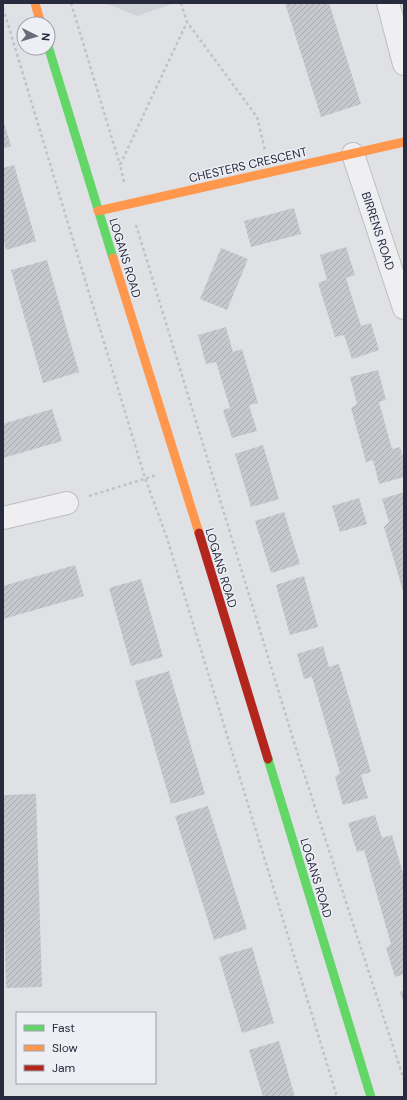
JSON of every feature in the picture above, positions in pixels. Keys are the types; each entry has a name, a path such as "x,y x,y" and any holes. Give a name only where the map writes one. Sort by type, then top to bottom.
{"street":[{"path":"35,3 39,16"},
{"path":"388,3 404,64"},
{"name":"LOGANS ROAD","path":"51,56 179,468 371,1097"},
{"name":"CHESTERS CRESCENT","path":"98,211 404,142"},
{"name":"BIRRENS ROAD","path":"353,154 404,308"},
{"path":"3,518 67,503"}],"path":[{"path":"71,3 120,165 129,204 298,756 404,1080"},
{"path":"181,3 187,22 257,117 271,172"},
{"path":"3,8 145,478 169,546 337,1097"},
{"path":"120,165 187,22"},
{"path":"67,503 179,468"}],"shaded area":[{"path":"100,3 175,3 137,16 113,6"}],"building":[{"path":"285,3 329,3 361,104 321,117"},
{"path":"3,119 11,146 3,149"},
{"path":"14,165 36,241 6,250 3,239 3,168"},
{"path":"294,208 301,234 251,247 244,221"},
{"path":"346,247 355,275 346,278 361,326 371,323 379,350 352,359 344,335 335,337 318,283 327,280 320,255"},
{"path":"221,248 248,259 227,310 200,299"},
{"path":"47,260 79,372 43,383 11,270"},
{"path":"226,327 233,352 242,349 258,403 249,405 257,431 232,438 223,410 230,408 216,362 206,364 198,335"},
{"path":"378,370 386,400 379,402 392,449 400,447 404,460 404,477 379,484 373,460 366,462 351,408 357,404 350,377"},
{"path":"52,409 62,441 3,458 3,424"},
{"path":"263,445 279,499 251,507 235,454"},
{"path":"404,492 404,594 384,527 389,522 382,499"},
{"path":"359,498 367,524 340,532 332,506"},
{"path":"284,512 300,564 271,573 255,521"},
{"path":"75,565 84,596 3,619 3,586"},
{"path":"304,576 318,627 290,635 276,585"},
{"path":"141,579 163,657 131,666 109,588"},
{"path":"323,646 329,667 339,664 371,772 361,775 368,798 343,805 335,777 340,773 312,677 304,679 297,654"},
{"path":"169,671 205,794 171,804 135,681"},
{"path":"36,794 42,987 6,988 3,887 3,795"},
{"path":"208,806 247,929 214,940 175,816"},
{"path":"375,815 382,838 392,835 404,877 404,974 395,977 386,948 391,944 364,850 357,852 348,823"},
{"path":"252,947 274,1023 242,1033 219,957"},
{"path":"404,990 404,1004 400,992"},
{"path":"279,1041 295,1097 263,1097 249,1050"}],"traffic: fast":[{"path":"51,56 113,258"},
{"path":"268,759 371,1097"}],"traffic: slow":[{"path":"35,3 39,16"},
{"path":"98,211 404,142"},
{"path":"113,258 199,533"}],"traffic: jam":[{"path":"199,533 268,759"}]}
